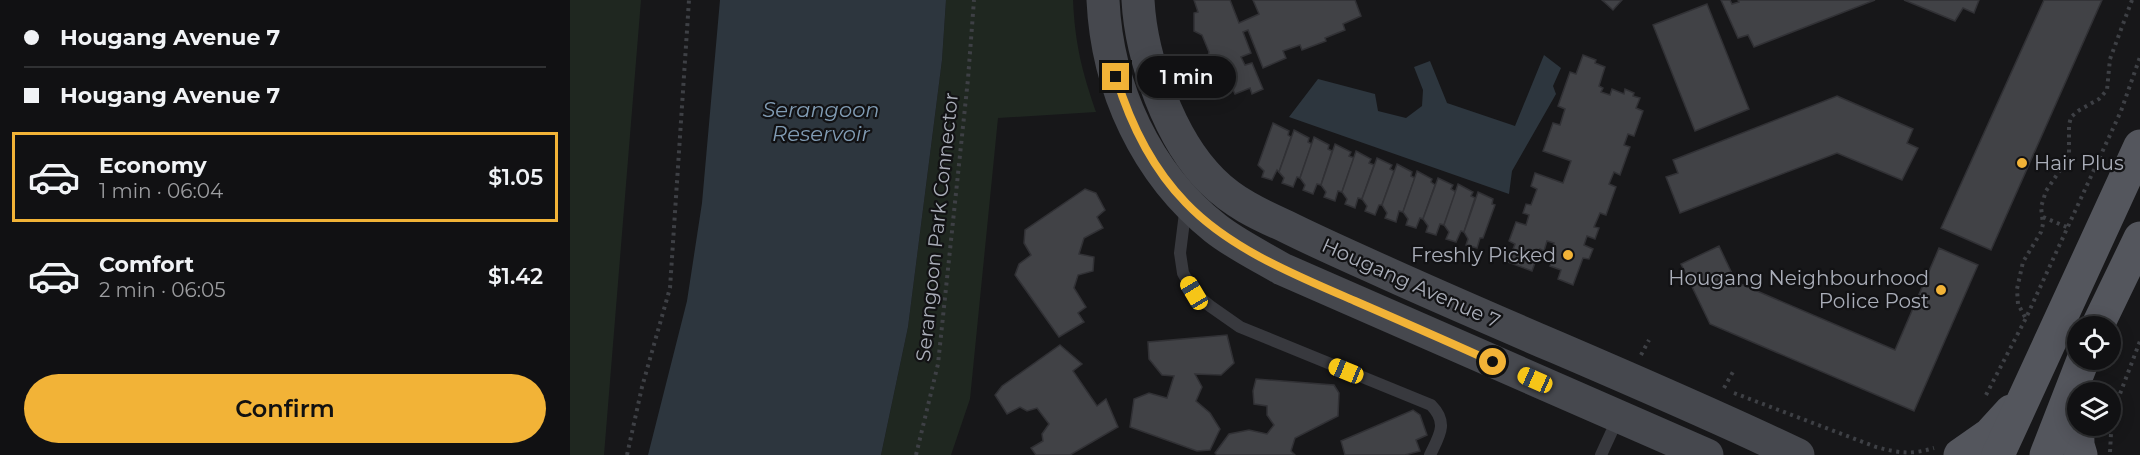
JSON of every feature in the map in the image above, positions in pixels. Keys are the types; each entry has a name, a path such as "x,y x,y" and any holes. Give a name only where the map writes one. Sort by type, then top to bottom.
{"main road":[{"name":"Hougang Avenue 7","path":"1103,0 1107,43 1127,112 1157,167 1186,203 1217,230 1282,269 1707,455"},
{"name":"Hougang Avenue 7","path":"1138,0 1145,51 1159,93 1186,150 1212,181 1240,205 1421,289 1735,425 1798,455"},
{"path":"1998,455 2140,146"},
{"path":"2102,316 2140,238"},
{"path":"2046,455 2079,370"},
{"path":"2080,370 2078,445 2081,455"},
{"path":"1948,451 1990,434 2024,396"}],"lane":[{"path":"1186,203 1180,254 1183,273 1194,293 1240,327 1431,405 1437,412 1441,425 1430,455"},
{"path":"1601,455 1618,416"}],"path":[{"path":"627,455 642,387 670,288 689,0"},
{"name":"Serangoon Park Connector","path":"916,455 938,364 969,79 974,0"},
{"path":"2026,318 2018,304 2018,289 2023,262 2041,232 2043,224 2041,207 2046,190 2069,157 2071,117 2099,99 2106,90 2110,59 2132,0"},
{"path":"1981,405 2026,318 2121,111 2140,57"},
{"path":"1643,350 1649,340"},
{"path":"2110,455 2112,414 2140,341"},
{"path":"1640,356 1651,360"},
{"path":"1724,388 1734,370"},
{"path":"1714,384 1876,447 1916,454 1948,451"}],"shaded area":[{"path":"570,0 641,0 604,455 570,455"},
{"path":"946,0 1073,0 1080,57 1096,112 998,118 970,399 951,455 881,455 908,327 942,60"}],"water":[{"name":"Serangoon Reservoir","path":"720,0 946,0 942,60 908,327 881,455 648,455 687,301 702,203"},
{"path":"1544,55 1561,68 1553,86 1556,94 1512,171 1509,194 1289,117 1318,79 1375,94 1378,111 1406,118 1422,106 1423,90 1414,67 1430,61 1447,103 1515,126"}],"building":[{"path":"1194,0 1230,0 1239,23 1259,14 1253,0 1355,0 1361,16 1343,24 1345,30 1325,38 1326,41 1302,50 1300,45 1283,51 1286,58 1263,68 1248,30 1243,32 1251,53 1241,57 1245,65 1252,63 1263,89 1252,94 1250,88 1235,94 1224,70 1220,72 1207,60 1209,52 1202,35 1194,31 1194,13 1198,12"},
{"path":"1602,0 1622,0 1613,10"},
{"path":"1721,0 1730,0 1732,4 1739,2 1738,0 1875,0 1754,47 1748,35 1738,38"},
{"path":"1904,0 1979,0 1974,13 1963,8 1955,21"},
{"path":"2044,0 2102,0 1991,250 1941,228"},
{"path":"1707,4 1749,109 1695,131 1653,25"},
{"path":"1583,55 1596,60 1595,63 1605,67 1599,86 1603,88 1601,92 1610,95 1612,89 1624,94 1625,89 1634,93 1633,96 1640,98 1636,108 1643,111 1634,136 1628,134 1624,145 1630,147 1620,175 1614,172 1609,184 1616,187 1606,215 1600,213 1594,227 1599,228 1595,239 1587,236 1584,245 1593,249 1589,259 1583,258 1573,285 1558,279 1561,270 1550,266 1556,251 1552,249 1554,243 1547,241 1544,251 1540,249 1532,271 1508,262 1515,244 1509,241 1516,222 1526,225 1529,215 1523,213 1526,204 1531,205 1537,189 1531,186 1535,173 1563,183 1571,161 1543,151 1553,123 1560,125 1565,109 1558,106 1570,72 1576,74"},
{"path":"1837,96 1913,129 1907,143 1918,148 1902,180 1837,153 1680,213 1666,177 1678,173 1673,160"},
{"path":"1273,123 1289,131 1288,135 1291,137 1279,172 1277,170 1272,180 1262,177 1264,171 1258,165"},
{"path":"1294,130 1309,138 1308,142 1312,144 1300,178 1297,177 1293,187 1282,183 1284,178 1279,172"},
{"path":"1314,137 1329,145 1328,149 1332,151 1321,185 1317,184 1313,194 1303,190 1305,185 1300,178"},
{"path":"1335,144 1351,152 1349,156 1354,158 1342,192 1338,191 1335,201 1324,197 1326,192 1321,185"},
{"path":"1356,151 1371,159 1369,163 1374,165 1362,199 1358,198 1355,208 1345,204 1347,199 1342,192"},
{"path":"1377,158 1392,165 1390,169 1394,171 1382,205 1379,205 1375,215 1365,211 1367,206 1362,199"},
{"path":"1397,164 1412,172 1411,176 1415,178 1403,212 1399,211 1396,222 1385,218 1387,213 1382,205"},
{"path":"1417,171 1432,179 1431,182 1435,185 1423,219 1420,218 1416,228 1406,225 1408,219 1403,212"},
{"path":"1438,178 1453,185 1451,189 1456,192 1444,225 1440,224 1436,235 1426,232 1428,226 1423,219"},
{"path":"1458,184 1473,192 1471,196 1475,198 1464,232 1461,231 1456,242 1446,239 1449,232 1444,225"},
{"path":"1085,189 1096,193 1105,210 1097,217 1103,228 1084,238 1079,254 1094,257 1093,271 1078,275 1074,288 1086,307 1078,313 1084,322 1059,337 1015,275 1019,264 1031,255 1024,243 1025,230"},
{"path":"1478,192 1493,199 1492,204 1495,205 1477,248 1466,245 1468,239 1464,232"},
{"path":"1719,246 1736,282 1895,350 1939,248 1978,265 1914,411 1710,324 1681,264"},
{"path":"1227,335 1234,363 1221,375 1195,374 1202,387 1196,401 1210,413 1220,429 1210,450 1197,451 1130,427 1134,399 1149,393 1167,398 1174,376 1162,375 1149,359 1148,342"},
{"path":"1060,345 1082,364 1073,371 1097,406 1106,399 1118,427 1070,455 1036,455 1031,448 1043,441 1042,434 1049,424 1037,408 1027,411 1020,407 1007,414 995,395 1002,386"},
{"path":"1256,379 1334,385 1339,393 1338,416 1295,438 1291,451 1295,455 1217,455 1215,453 1229,434 1249,430 1267,434 1274,425 1267,415 1267,406 1254,404 1253,391"},
{"path":"1413,410 1420,415 1427,435 1416,440 1420,451 1405,455 1345,455 1341,441"}],"place":[{"name":"Hair Plus","path":"2022,163"},
{"name":"Freshly Picked","path":"1568,255"},
{"name":"Hougang Neighbourhood Police Post","path":"1941,290"}],"route":[{"path":"1116,77 1127,112 1157,167 1186,203 1217,230 1282,269 1493,362"}]}
